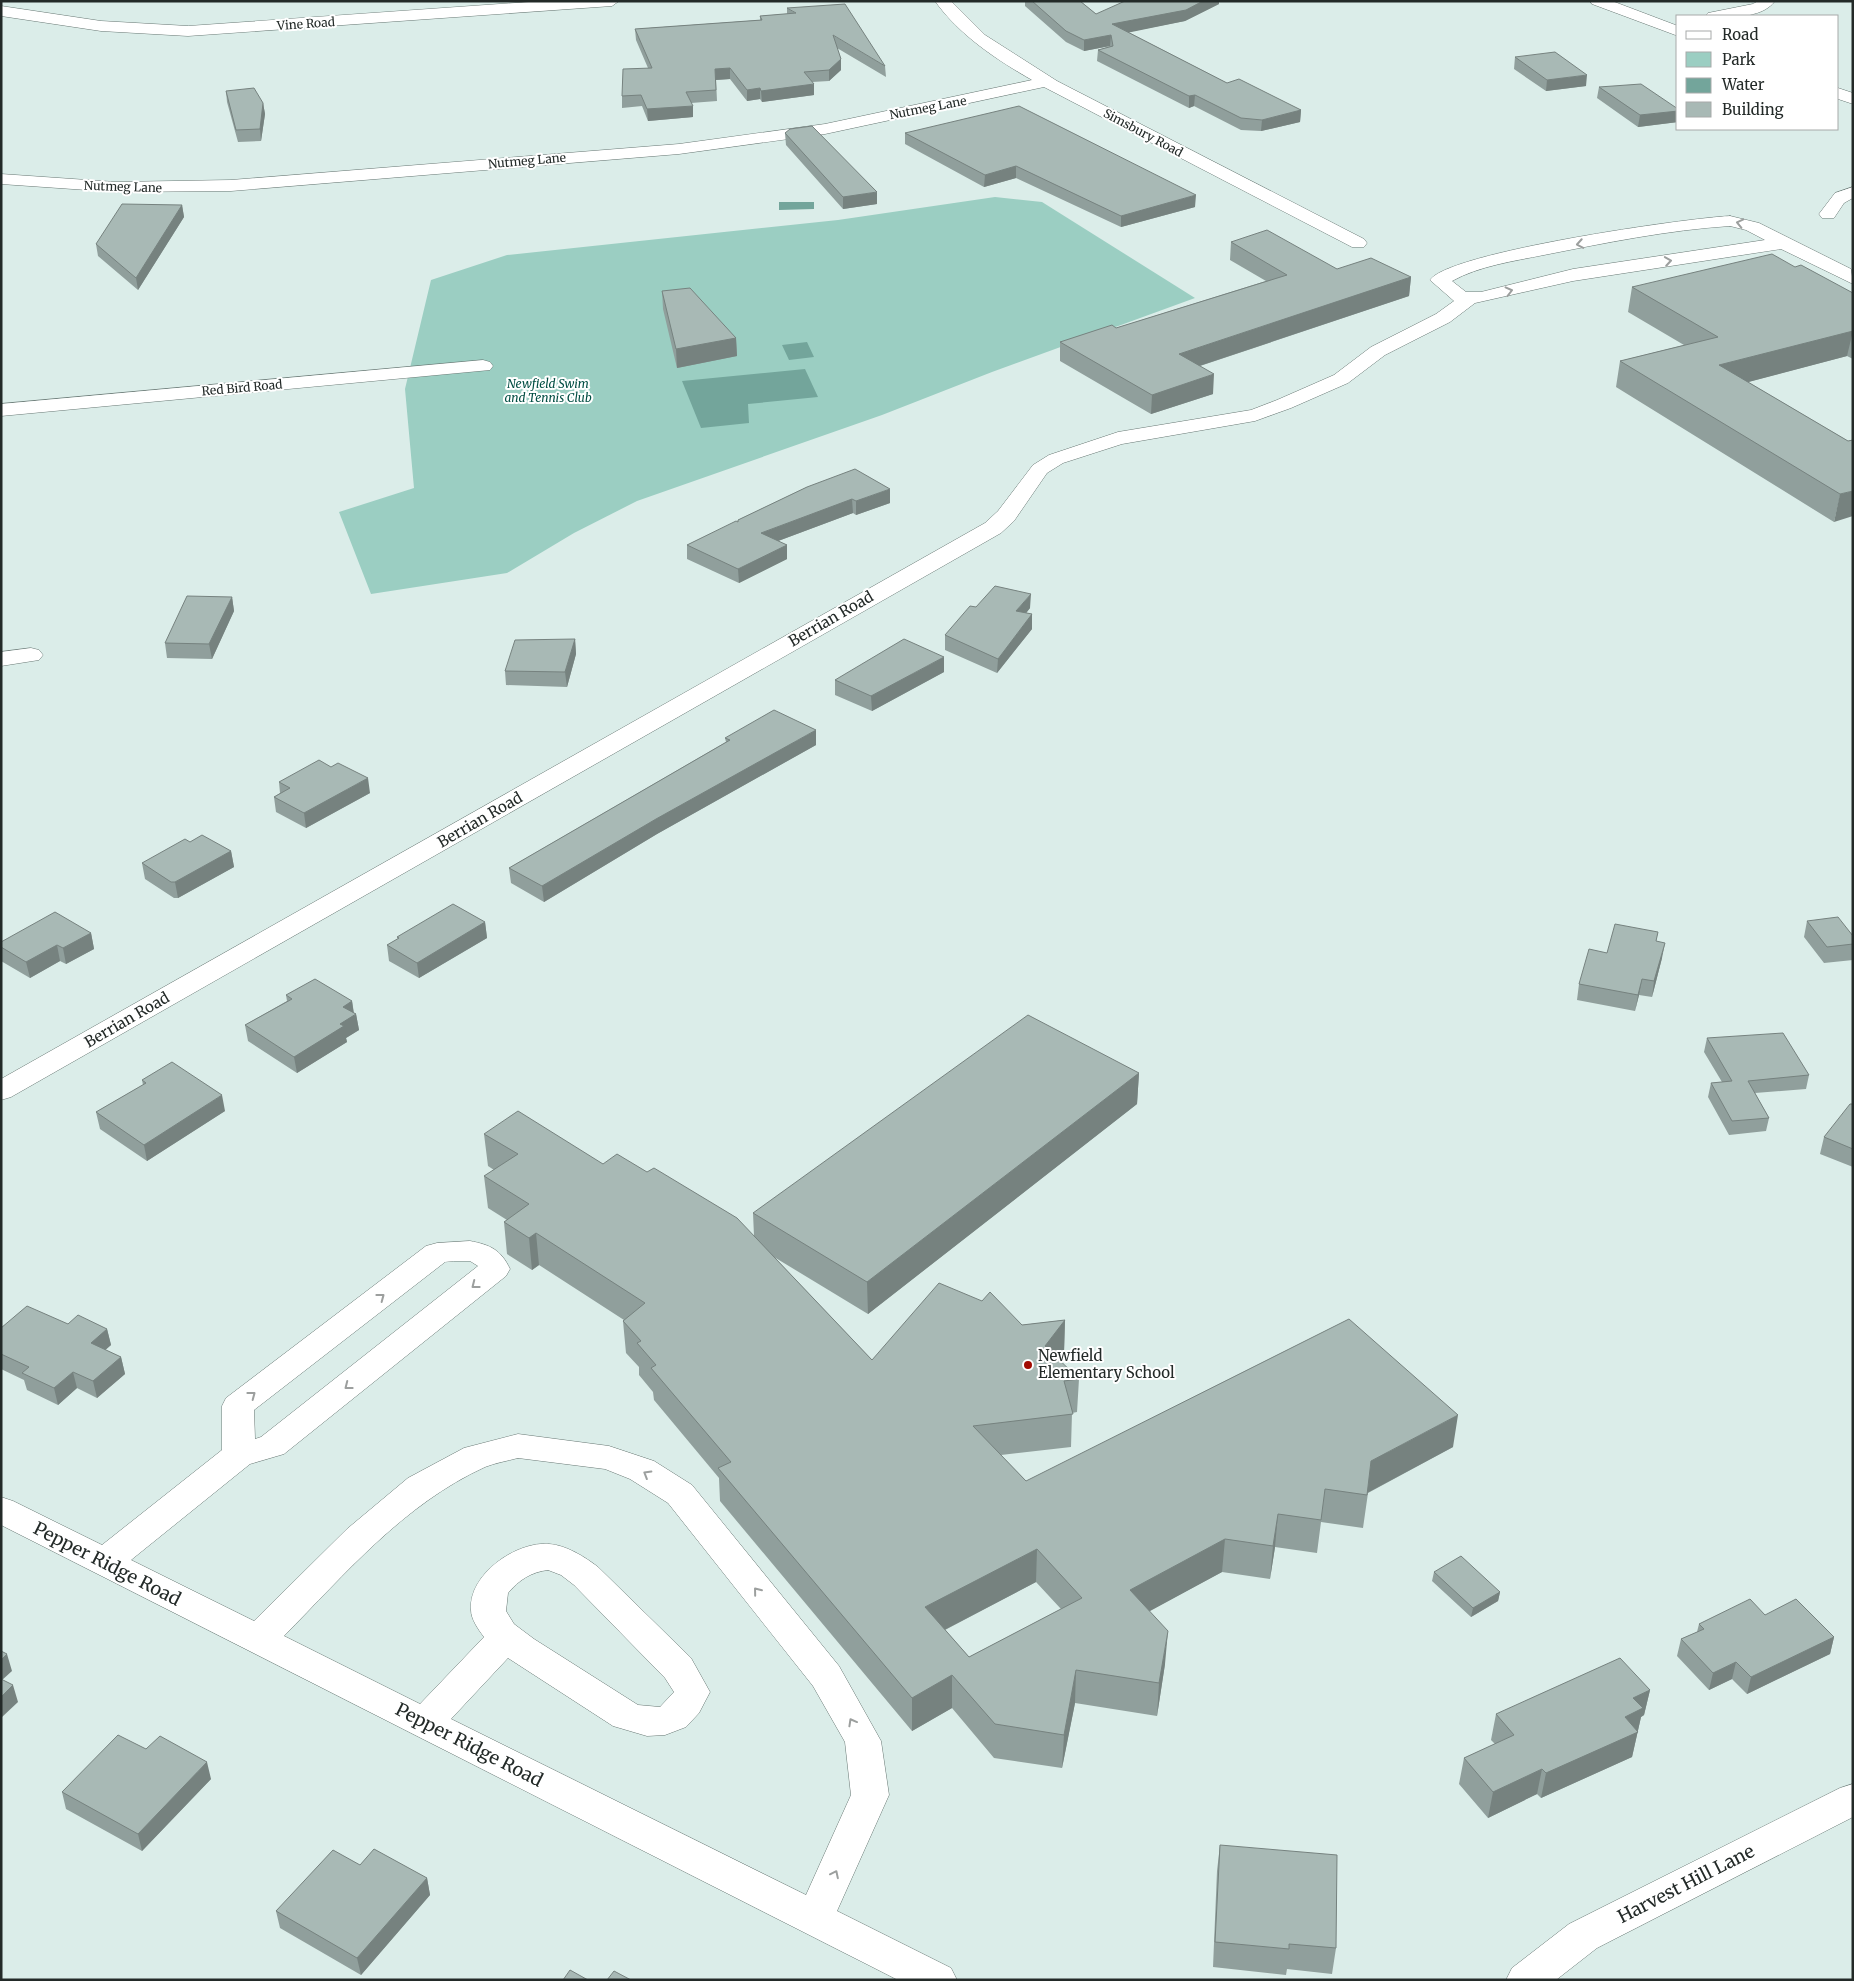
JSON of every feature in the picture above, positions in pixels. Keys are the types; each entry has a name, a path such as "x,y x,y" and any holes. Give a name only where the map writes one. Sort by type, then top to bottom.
{"street":[{"name":"Vine Road","path":"1,11 101,26 188,31 461,7 612,1"},
{"name":"Simsbury Road","path":"942,1 954,17 985,42 1047,82 1358,243"},
{"path":"1719,15 1758,8 1768,1"},
{"path":"1604,2 1673,27"},
{"path":"1,26 32,16"},
{"name":"Nutmeg Lane","path":"1,179 49,185 159,189 365,176 751,141 931,109 1047,82"},
{"path":"1839,93 1853,99"},
{"path":"1828,214 1836,200 1843,194 1853,192"},
{"path":"1784,243 1573,276 1469,299 1461,297 1439,280 1442,276 1510,256 1692,224 1731,220 1757,227 1784,243 1834,266 1853,278"},
{"name":"Berrian Road","path":"1,1091 957,547 994,528 1006,516 1040,469 1056,459 1118,438 1255,415 1284,404 1341,379 1378,351 1443,318 1469,299"},
{"name":"Red Bird Road","path":"1,410 482,366"},
{"path":"1,659 31,655"},
{"path":"105,1562 239,1455 272,1446 495,1269 492,1261 478,1251 438,1253 261,1388 238,1406 239,1455"},
{"path":"258,1640 360,1538 420,1487 476,1457 518,1446 561,1450 609,1458 642,1470 680,1494 826,1676 863,1741 870,1795 850,1843 814,1918"},
{"name":"Pepper Ridge Road","path":"1,1510 938,1980"},
{"path":"550,1557 572,1566 586,1576 678,1668 692,1692 686,1707 676,1715 659,1723 643,1722 626,1716 505,1638 489,1616 488,1600 493,1586 504,1574 518,1565 535,1558 550,1557"},
{"path":"425,1723 505,1638"},
{"name":"Harvest Hill Lane","path":"1526,1980 1583,1936 1853,1799"}],"green space":[{"name":"Newfield Swim and Tennis Club","path":"995,197 1042,202 1195,298 992,372 882,415 637,501 574,533 507,573 371,594 339,512 414,488 405,389 431,280 507,255 838,220"}],"water":[{"path":"779,202 814,202 814,209 779,210"},
{"path":"807,342 814,357 789,360 782,345"},
{"path":"805,369 818,397 748,404 749,423 701,428 682,381"}],"building":[{"path":"1032,1 1080,1 1096,14 1125,1 1203,1 1186,10 1112,24 1227,83 1239,79 1301,110 1262,120 1241,118 1195,95 1189,96 1098,50 1113,46 1111,35 1084,40 1066,31"},
{"path":"845,4 885,66 833,35 841,59 829,70 804,72 814,84 761,91 760,88 747,90 730,68 715,69 716,90 686,92 693,106 647,109 641,95 622,96 623,69 652,68 635,29 762,20 760,16 796,13 787,8"},
{"path":"1555,52 1587,75 1547,80 1515,57"},
{"path":"1641,84 1676,108 1676,111 1640,115 1599,87"},
{"path":"254,88 263,103 260,129 236,130 226,91"},
{"path":"1019,106 1196,195 1121,216 1016,166 985,175 905,133"},
{"path":"812,126 877,192 843,197 785,133 790,129"},
{"path":"122,204 182,205 136,278 96,244"},
{"path":"1267,230 1337,269 1371,258 1411,277 1179,354 1214,374 1152,395 1060,342 1112,325 1116,328 1287,275 1231,242"},
{"path":"1772,254 1795,267 1801,265 1853,293 1853,331 1719,365 1848,441 1853,440 1853,491 1840,494 1620,361 1718,337 1632,287"},
{"path":"690,288 736,338 676,349 662,291"},
{"path":"855,469 890,489 856,501 852,499 761,533 787,545 738,569 687,545 807,487"},
{"path":"995,586 1031,594 1016,611 1032,614 998,659 945,635 970,606 976,607"},
{"path":"187,596 232,597 209,644 165,643"},
{"path":"575,639 565,672 505,671 515,640"},
{"path":"904,639 944,657 871,696 835,680"},
{"path":"774,710 816,730 656,819 542,886 509,868 730,740 725,738"},
{"path":"319,760 331,767 338,763 368,778 304,813 274,797 290,788 279,782"},
{"path":"202,835 231,851 175,882 171,882 142,863 185,839 190,842"},
{"path":"453,904 485,922 417,963 387,945 399,938 397,937"},
{"path":"55,912 91,933 63,948 57,945 26,962 1,947 1,942"},
{"path":"1838,917 1853,936 1853,944 1827,947 1807,921"},
{"path":"1615,924 1658,932 1656,941 1665,943 1654,981 1642,979 1638,995 1579,984 1589,949 1607,953"},
{"path":"315,979 352,1001 343,1007 356,1014 340,1024 344,1026 294,1057 245,1025 292,999 286,995"},
{"path":"1028,1015 1139,1073 867,1282 753,1213"},
{"path":"1783,1033 1809,1075 1748,1081 1769,1118 1732,1121 1711,1083 1732,1081 1707,1038"},
{"path":"172,1062 222,1095 144,1145 96,1112 146,1083 142,1080"},
{"path":"1850,1104 1853,1104 1853,1149 1824,1137"},
{"path":"518,1111 603,1164 617,1154 647,1172 654,1168 737,1218 872,1360 939,1283 982,1301 990,1292 1022,1325 1065,1320 1045,1346 1079,1379 1064,1381 1073,1414 973,1426 1026,1481 1349,1319 1458,1415 1371,1461 1367,1495 1325,1489 1321,1520 1278,1514 1273,1546 1225,1539 1130,1590 1168,1631 1159,1683 1076,1670 1064,1735 995,1724 952,1675 912,1698 718,1468 731,1462 651,1368 656,1365 637,1343 641,1341 623,1321 645,1303 536,1233 529,1238 504,1222 529,1204 484,1176 518,1154 484,1134","holes":["1037,1549 1082,1598 969,1657 925,1607"]},
{"path":"27,1306 68,1324 78,1315 107,1329 91,1343 121,1357 93,1381 73,1372 54,1388 22,1373 29,1367 1,1354 1,1328"},
{"path":"1461,1556 1500,1592 1473,1608 1434,1572"},
{"path":"1750,1599 1765,1615 1796,1599 1834,1637 1751,1677 1736,1662 1713,1673 1681,1639 1704,1629 1699,1624"},
{"path":"1,1651 7,1654 1,1660"},
{"path":"1620,1658 1650,1690 1633,1698 1643,1708 1625,1717 1638,1732 1546,1773 1542,1769 1493,1792 1464,1758 1514,1735 1496,1714"},
{"path":"1,1679 13,1685 1,1697"},
{"path":"118,1735 146,1749 160,1736 207,1762 138,1834 62,1792"},
{"path":"1220,1845 1337,1855 1336,1948 1289,1944 1289,1949 1215,1942"},
{"path":"374,1849 427,1878 357,1958 276,1911 333,1850 360,1865"},
{"path":"570,1970 588,1980 563,1980"},
{"path":"614,1971 631,1980 607,1980"}],"place":[{"name":"Newfield Elementary School","path":"1028,1365"}]}
